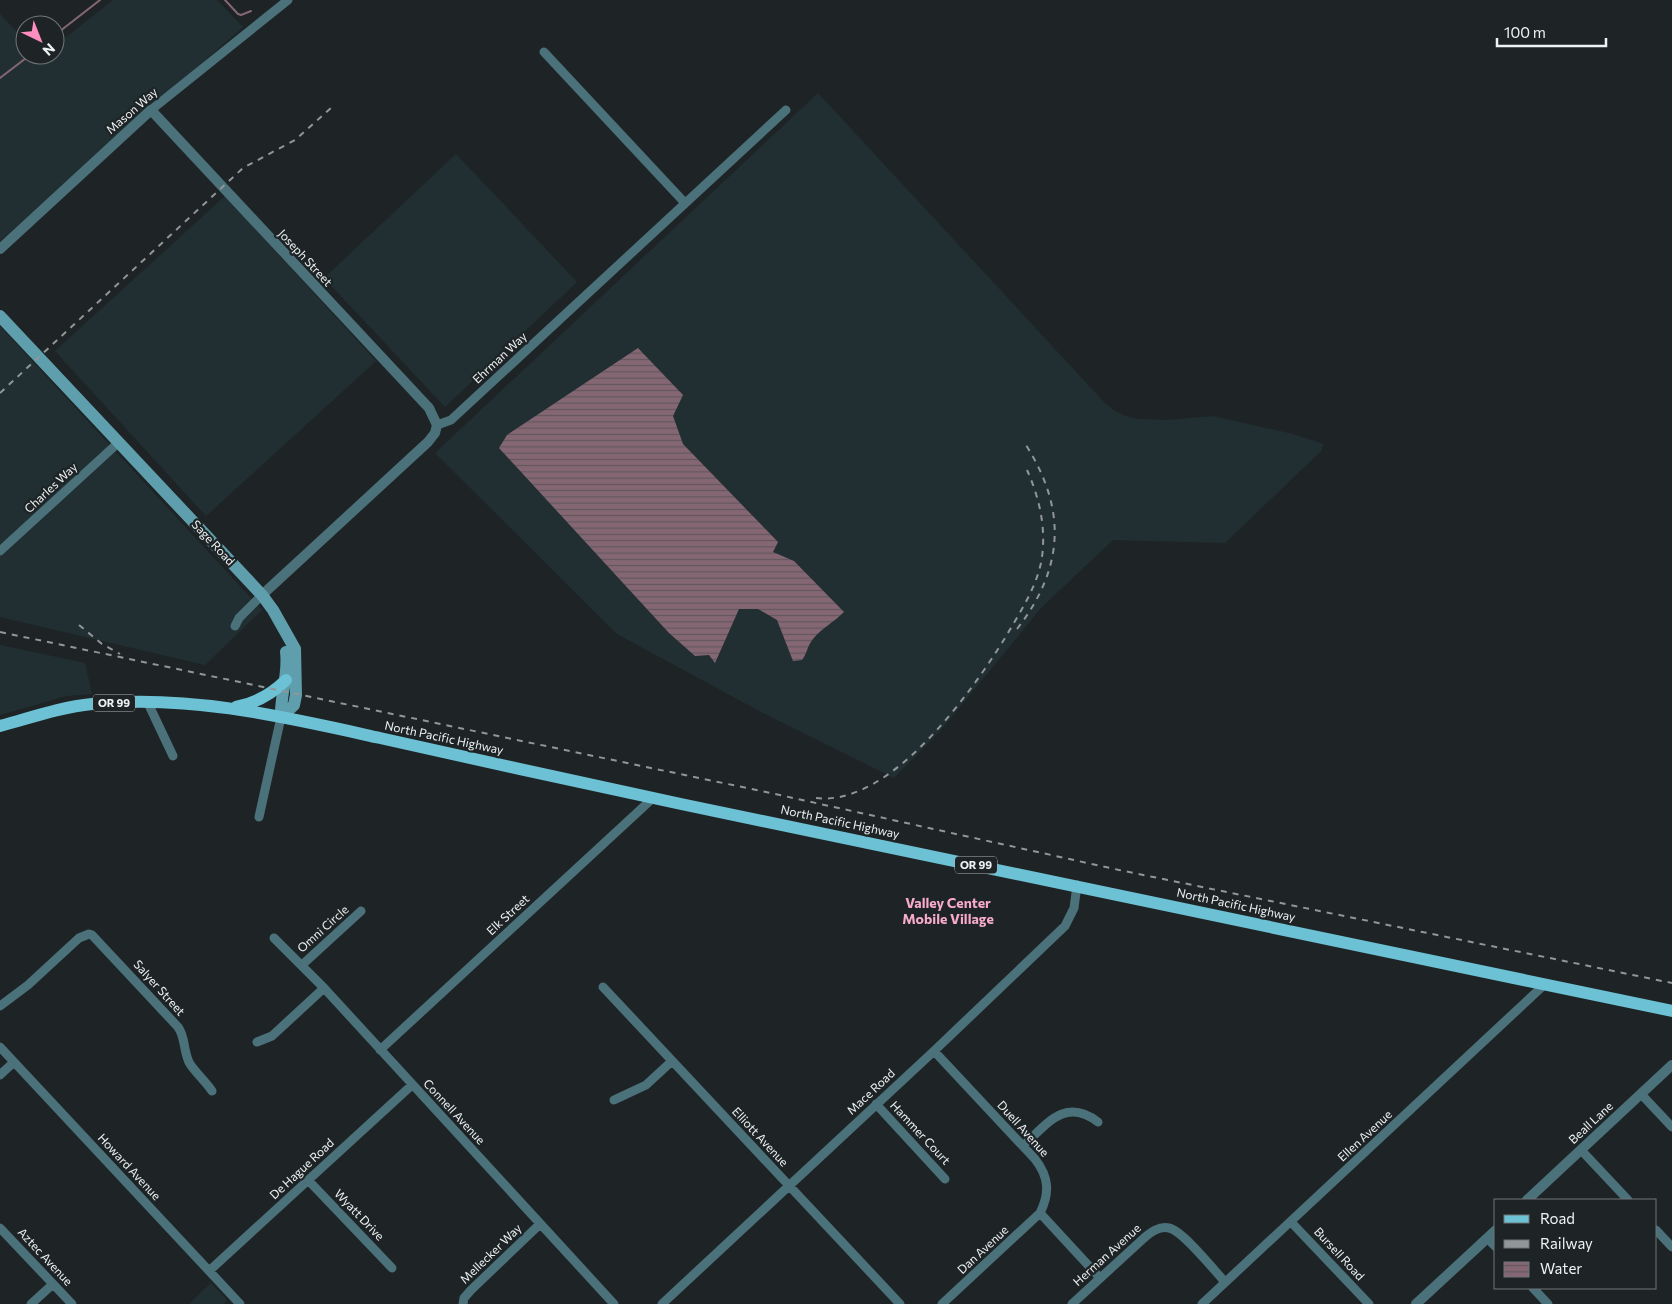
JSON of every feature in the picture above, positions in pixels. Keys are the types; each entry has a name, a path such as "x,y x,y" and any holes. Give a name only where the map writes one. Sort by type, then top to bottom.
{"main road":[{"name":"Sage Road","path":"0,316 262,595 273,610 295,649 296,695 294,706 281,716"},
{"path":"281,716 280,703 286,680 287,659 285,632"},
{"path":"231,709 250,704 267,696 286,680"},
{"name":"North Pacific Highway","path":"0,726 90,704 147,701 200,704 281,716 653,798 1077,885 1672,1011"}],"street":[{"name":"Mason Way","path":"0,249 151,110 288,0"},
{"path":"544,52 685,203"},
{"name":"Joseph Street","path":"151,110 429,408 437,425"},
{"name":"Ehrman Way","path":"235,626 239,618 262,595 428,442 435,434 437,425 451,420 786,110"},
{"name":"Charles Way","path":"0,551 118,443"},
{"path":"147,701 173,756"},
{"name":"Sage Road","path":"259,817 281,716"},
{"name":"Elk Street","path":"380,1050 653,798"},
{"name":"Mace Road","path":"662,1304 934,1051 1065,926 1074,908 1077,885"},
{"name":"Omni Circle","path":"302,965 361,911"},
{"name":"Salyer Street","path":"0,1006 28,985 78,938 89,934 96,937 178,1027 182,1033 185,1054 190,1064 212,1092"},
{"name":"Connell Avenue","path":"274,938 324,988 614,1304"},
{"name":"Ellen Avenue","path":"1202,1304 1544,985"},
{"name":"Elliott Avenue","path":"602,987 900,1304"},
{"path":"257,1042 272,1036 324,988"},
{"name":"Howard Avenue","path":"0,1047 240,1304"},
{"name":"Duell Avenue","path":"934,1051 1040,1166 1047,1182 1047,1191 1040,1213"},
{"path":"614,1100 646,1084 672,1061"},
{"path":"0,1075 14,1062"},
{"name":"Beall Lane","path":"1528,1199 1672,1065"},
{"name":"De Hague Road","path":"209,1271 412,1085"},
{"path":"1641,1094 1672,1127"},
{"name":"Hammer Court","path":"876,1104 945,1179"},
{"path":"1023,1146 1054,1117 1061,1114 1081,1112 1098,1122"},
{"path":"1581,1150 1627,1199"},
{"name":"Wyatt Drive","path":"308,1180 392,1268"},
{"path":"1040,1213 1100,1278"},
{"name":"Dan Avenue","path":"942,1304 1040,1213"},
{"name":"Bursell Road","path":"1292,1222 1369,1304"},
{"name":"Mellecker Way","path":"462,1304 464,1298 471,1290 540,1224"},
{"name":"Aztec Avenue","path":"0,1228 72,1304"},
{"name":"Herman Avenue","path":"1072,1304 1151,1231 1162,1228 1170,1228 1183,1237 1225,1282"},
{"path":"1657,1231 1672,1247"},
{"path":"1416,1304 1494,1232"},
{"path":"1487,1238 1494,1246"},
{"path":"31,1304 53,1284"},
{"path":"1534,1289 1548,1304"}],"shaded area":[{"path":"113,0 217,0 243,27 0,241 0,14 15,30 15,65 65,65 65,38"},
{"path":"818,93 1113,410 1125,416 1138,419 1168,420 1212,416 1289,433 1324,444 1321,451 1225,543 1113,540 1042,607 940,731 894,778 763,713 617,634 435,453"},
{"path":"456,154 577,282 445,407 324,278"},
{"path":"225,196 376,361 206,516 55,351"},
{"path":"0,326 262,610 205,665 0,617"},
{"path":"0,645 85,663 92,694 66,696 0,715"},
{"path":"211,1283 227,1300 224,1304 189,1304"}],"water":[{"path":"638,348 683,395 673,416 683,444 778,542 773,552 794,561 844,612 813,639 802,660 793,661 777,620 758,609 739,609 715,663 709,655 695,656 669,633 499,448 507,435"}],"waterway":[{"path":"65,27 100,0"},
{"path":"225,0 238,14 241,15 251,11"},
{"path":"0,78 17,65"}],"railway":[{"path":"0,393 243,168 295,140 332,107"},
{"path":"1017,629 1033,606 1044,583 1052,560 1055,537 1048,490 1038,466 1024,442"},
{"path":"816,798 844,796 872,785 899,766 926,742 950,715 972,687 1005,638 1035,583 1043,551 1043,527 1039,504 1027,470"},
{"path":"79,625 102,644 120,654"},
{"path":"0,632 766,792 1119,870 1672,983"}],"district":[{"name":"Valley Center Mobile Village","path":"948,912"}]}
